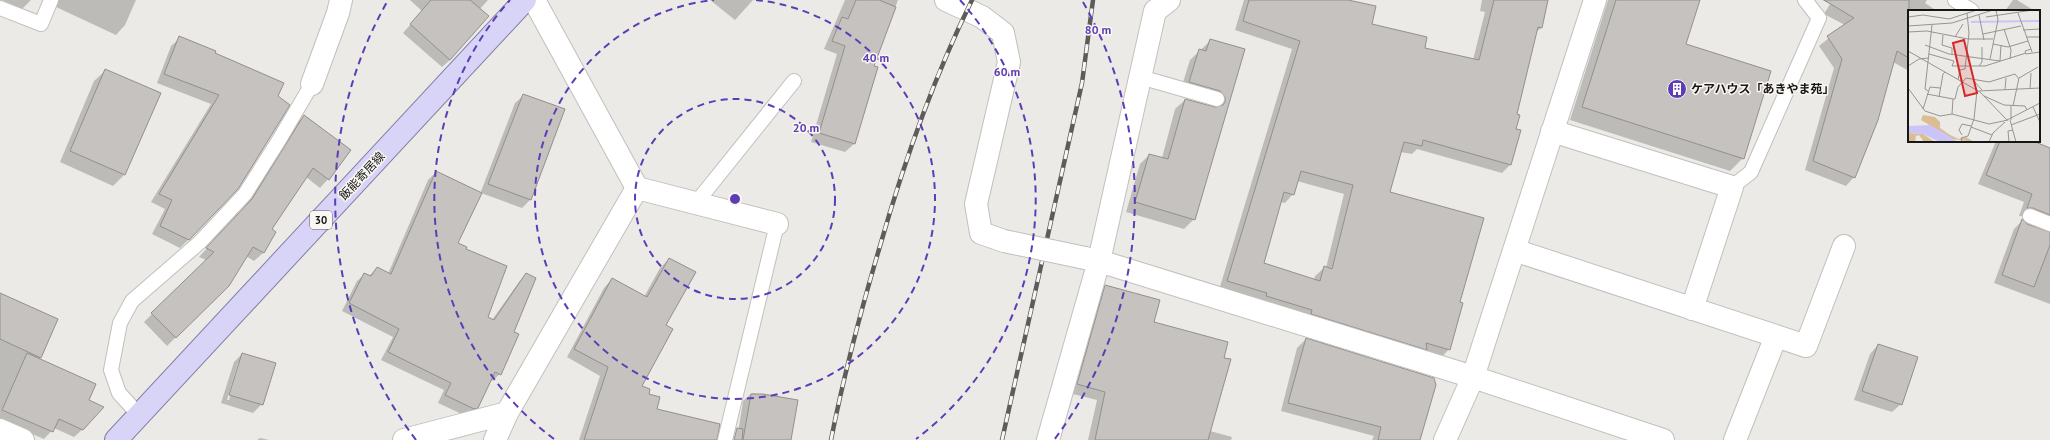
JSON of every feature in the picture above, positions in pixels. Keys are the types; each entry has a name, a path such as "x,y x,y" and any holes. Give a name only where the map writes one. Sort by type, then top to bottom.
{"main road":[{"name":"飯能寄居線","path":"116,440 526,0"}],"street":[{"path":"312,84 338,13 340,0"},
{"path":"534,0 637,188 777,224"},
{"path":"946,0 982,17 1003,33 1009,62 976,204 981,234 1004,241 1092,260 1473,377 1663,440"},
{"path":"1048,440 1092,260 1140,77 1155,11 1169,0"},
{"path":"1445,440 1473,377 1595,0"},
{"path":"1552,131 1732,187 1692,309"},
{"path":"495,440 507,413 637,188"},
{"path":"1514,250 1806,346 1844,246"},
{"path":"1735,440 1776,336"},
{"path":"404,440 507,413"},
{"path":"0,430 23,440"}],"lane":[{"path":"0,8 41,24 51,0"},
{"path":"1732,187 1751,172 1819,18 1805,0"},
{"path":"1955,0 1970,10"},
{"path":"1140,77 1217,99"},
{"path":"696,203 794,81"},
{"path":"139,415 119,393 112,370 120,323 132,302 200,242 245,194 280,140 312,84"},
{"path":"2030,216 2050,224"},
{"path":"725,440 777,224"}],"building":[{"path":"431,0 470,0 489,16 450,60 410,24"},
{"path":"856,0 879,0 896,7 874,66 878,67 855,144 819,133 845,46 832,41 842,17 848,19"},
{"path":"1249,0 1348,0 1376,6 1372,24 1427,37 1425,48 1479,60 1494,0 1548,0 1542,28 1538,27 1517,114 1520,115 1516,129 1521,130 1511,165 1423,140 1422,146 1404,142 1390,192 1484,218 1460,302 1463,303 1450,350 1426,343 1427,350 1311,314 1312,310 1266,296 1267,293 1227,281 1300,41 1243,21","holes":["1301,171 1353,185 1332,269 1324,266 1320,281 1264,263 1284,192 1294,195"]},
{"name":"ケアハウス「あきやま苑」","path":"1616,0 1700,0 1686,44 1771,71 1744,159 1582,107"},
{"path":"1824,0 1909,0 1908,57 1897,51 1878,120 1855,178 1813,161 1842,59 1827,36 1854,18"},
{"path":"179,36 216,51 215,53 284,83 278,96 290,105 238,189 189,240 160,226 172,200 159,194 219,95 164,74"},
{"path":"1210,39 1245,49 1195,220 1135,202 1149,154 1168,159 1185,99 1215,107 1223,105 1225,102 1225,97 1220,91 1189,82 1199,49 1206,51"},
{"path":"105,69 161,93 125,175 70,151"},
{"path":"523,94 565,109 531,200 488,184"},
{"path":"304,115 351,150 329,180 313,168 272,229 276,232 264,253 253,247 229,286 176,338 151,313 214,252 206,248 252,199"},
{"path":"2000,142 2035,142 2050,148 2050,215 2033,208 2027,208 2032,194 1986,175"},
{"path":"436,171 482,193 458,243 467,247 466,249 507,266 488,317 494,320 526,273 536,278 514,332 519,334 501,375 495,372 478,408 474,409 445,395 451,383 388,352 399,329 349,303 364,273 371,276 377,267 391,274"},
{"path":"2022,219 2027,224 2050,232 2050,245 2034,287 2002,275"},
{"path":"669,258 696,272 666,325 673,329 642,386 650,389 649,394 660,397 657,409 720,424 717,440 584,440 608,367 574,349 612,278 647,297"},
{"path":"1105,285 1160,300 1154,322 1228,342 1224,358 1231,359 1208,440 1095,440 1105,392 1077,384"},
{"path":"0,293 58,319 41,358 0,339"},
{"path":"1306,338 1434,378 1436,385 1420,440 1378,440 1381,427 1288,403"},
{"path":"1878,344 1918,357 1902,405 1862,391"},
{"path":"27,353 96,384 89,400 104,407 83,430 59,419 53,432 2,410"},
{"path":"242,353 276,363 263,405 229,395"},
{"path":"751,394 763,394 798,400 791,440 743,440"},
{"path":"737,428 743,429 742,440 734,440"}],"railway":[{"path":"831,440 847,366 873,270 899,183 932,90 972,0"},
{"path":"1002,440 1082,83 1093,0"}],"place":[{"name":"ケアハウス「あきやま苑」","path":"1677,89"}]}
